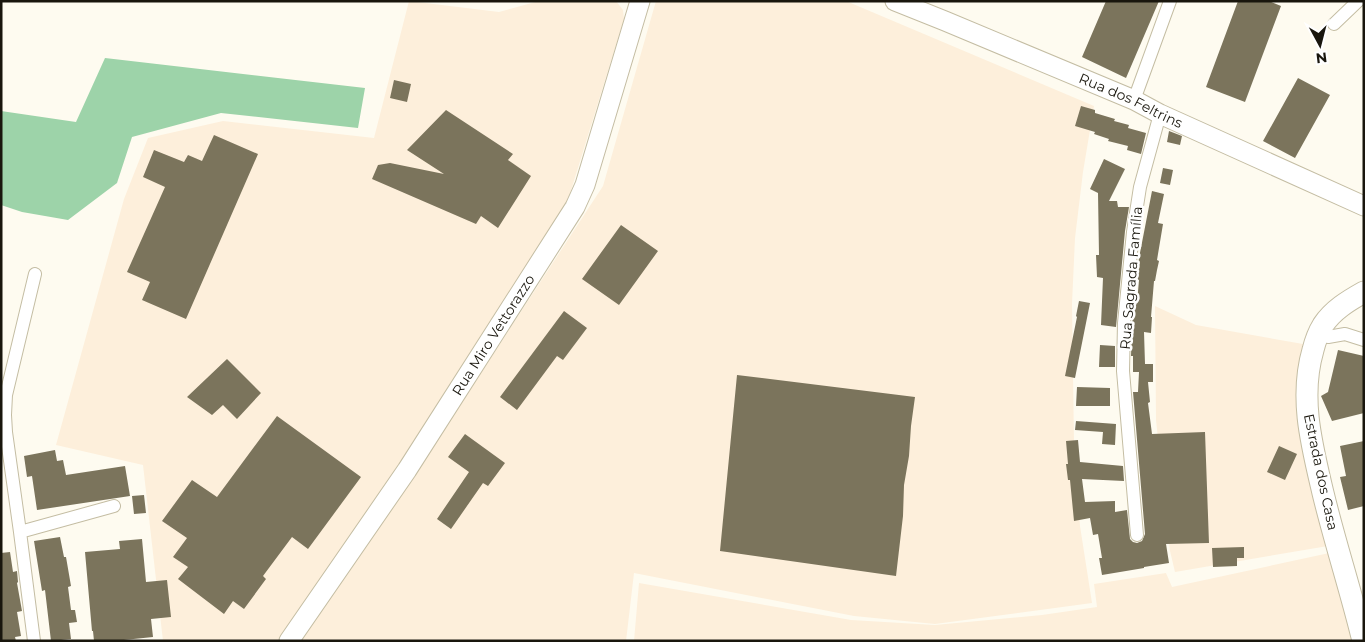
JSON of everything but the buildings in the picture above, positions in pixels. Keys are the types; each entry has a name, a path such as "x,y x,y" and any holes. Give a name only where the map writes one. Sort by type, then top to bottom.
{"main road":[{"name":"Estrada dos Casa","path":"1363,641 1334,539 1316,460 1309,426 1307,380 1316,338 1322,327 1330,316 1344,304 1364,292"},
{"path":"1337,331 1351,314 1364,307"},
{"name":"Estrada dos Casa","path":"1337,331 1320,360 1315,386 1315,401 1319,439 1340,528 1364,613"}],"street":[{"name":"Rua Miro Vettorazzo","path":"289,641 407,470 575,207 585,185 640,1"},
{"name":"Rua dos Feltrins","path":"895,1 1134,100 1160,114 1364,206"},
{"path":"1134,100 1170,1"},
{"path":"1334,24 1358,1"},
{"name":"Rua Sagrada Família","path":"1136,534 1123,371 1124,323 1133,232 1140,187 1160,114"},
{"path":"34,641 20,532 5,447 5,416 6,395 35,274"},
{"path":"1337,331 1364,340"},
{"path":"20,532 114,506"}],"shaded area":[{"path":"409,1 499,12 539,1 616,1 623,10 624,19 568,200 429,423 282,641 163,641 143,465 56,445 124,199 148,138 223,121 374,138"},
{"path":"656,1 846,1 1094,106 1075,238 1072,304 1074,444 1080,526 1092,603 935,624 854,616 634,573 626,641 300,641 394,506 603,186"},
{"path":"1155,306 1196,325 1303,344 1298,371 1328,546 1175,572 1170,551 1156,420"},
{"path":"1334,552 1353,641 634,641 639,583 851,620 935,625 1042,615 1097,607 1094,584 1166,573 1172,587"}],"green space":[{"path":"105,58 365,88 358,128 221,113 132,137 117,183 68,220 22,212 1,205 1,111 76,122"}]}
